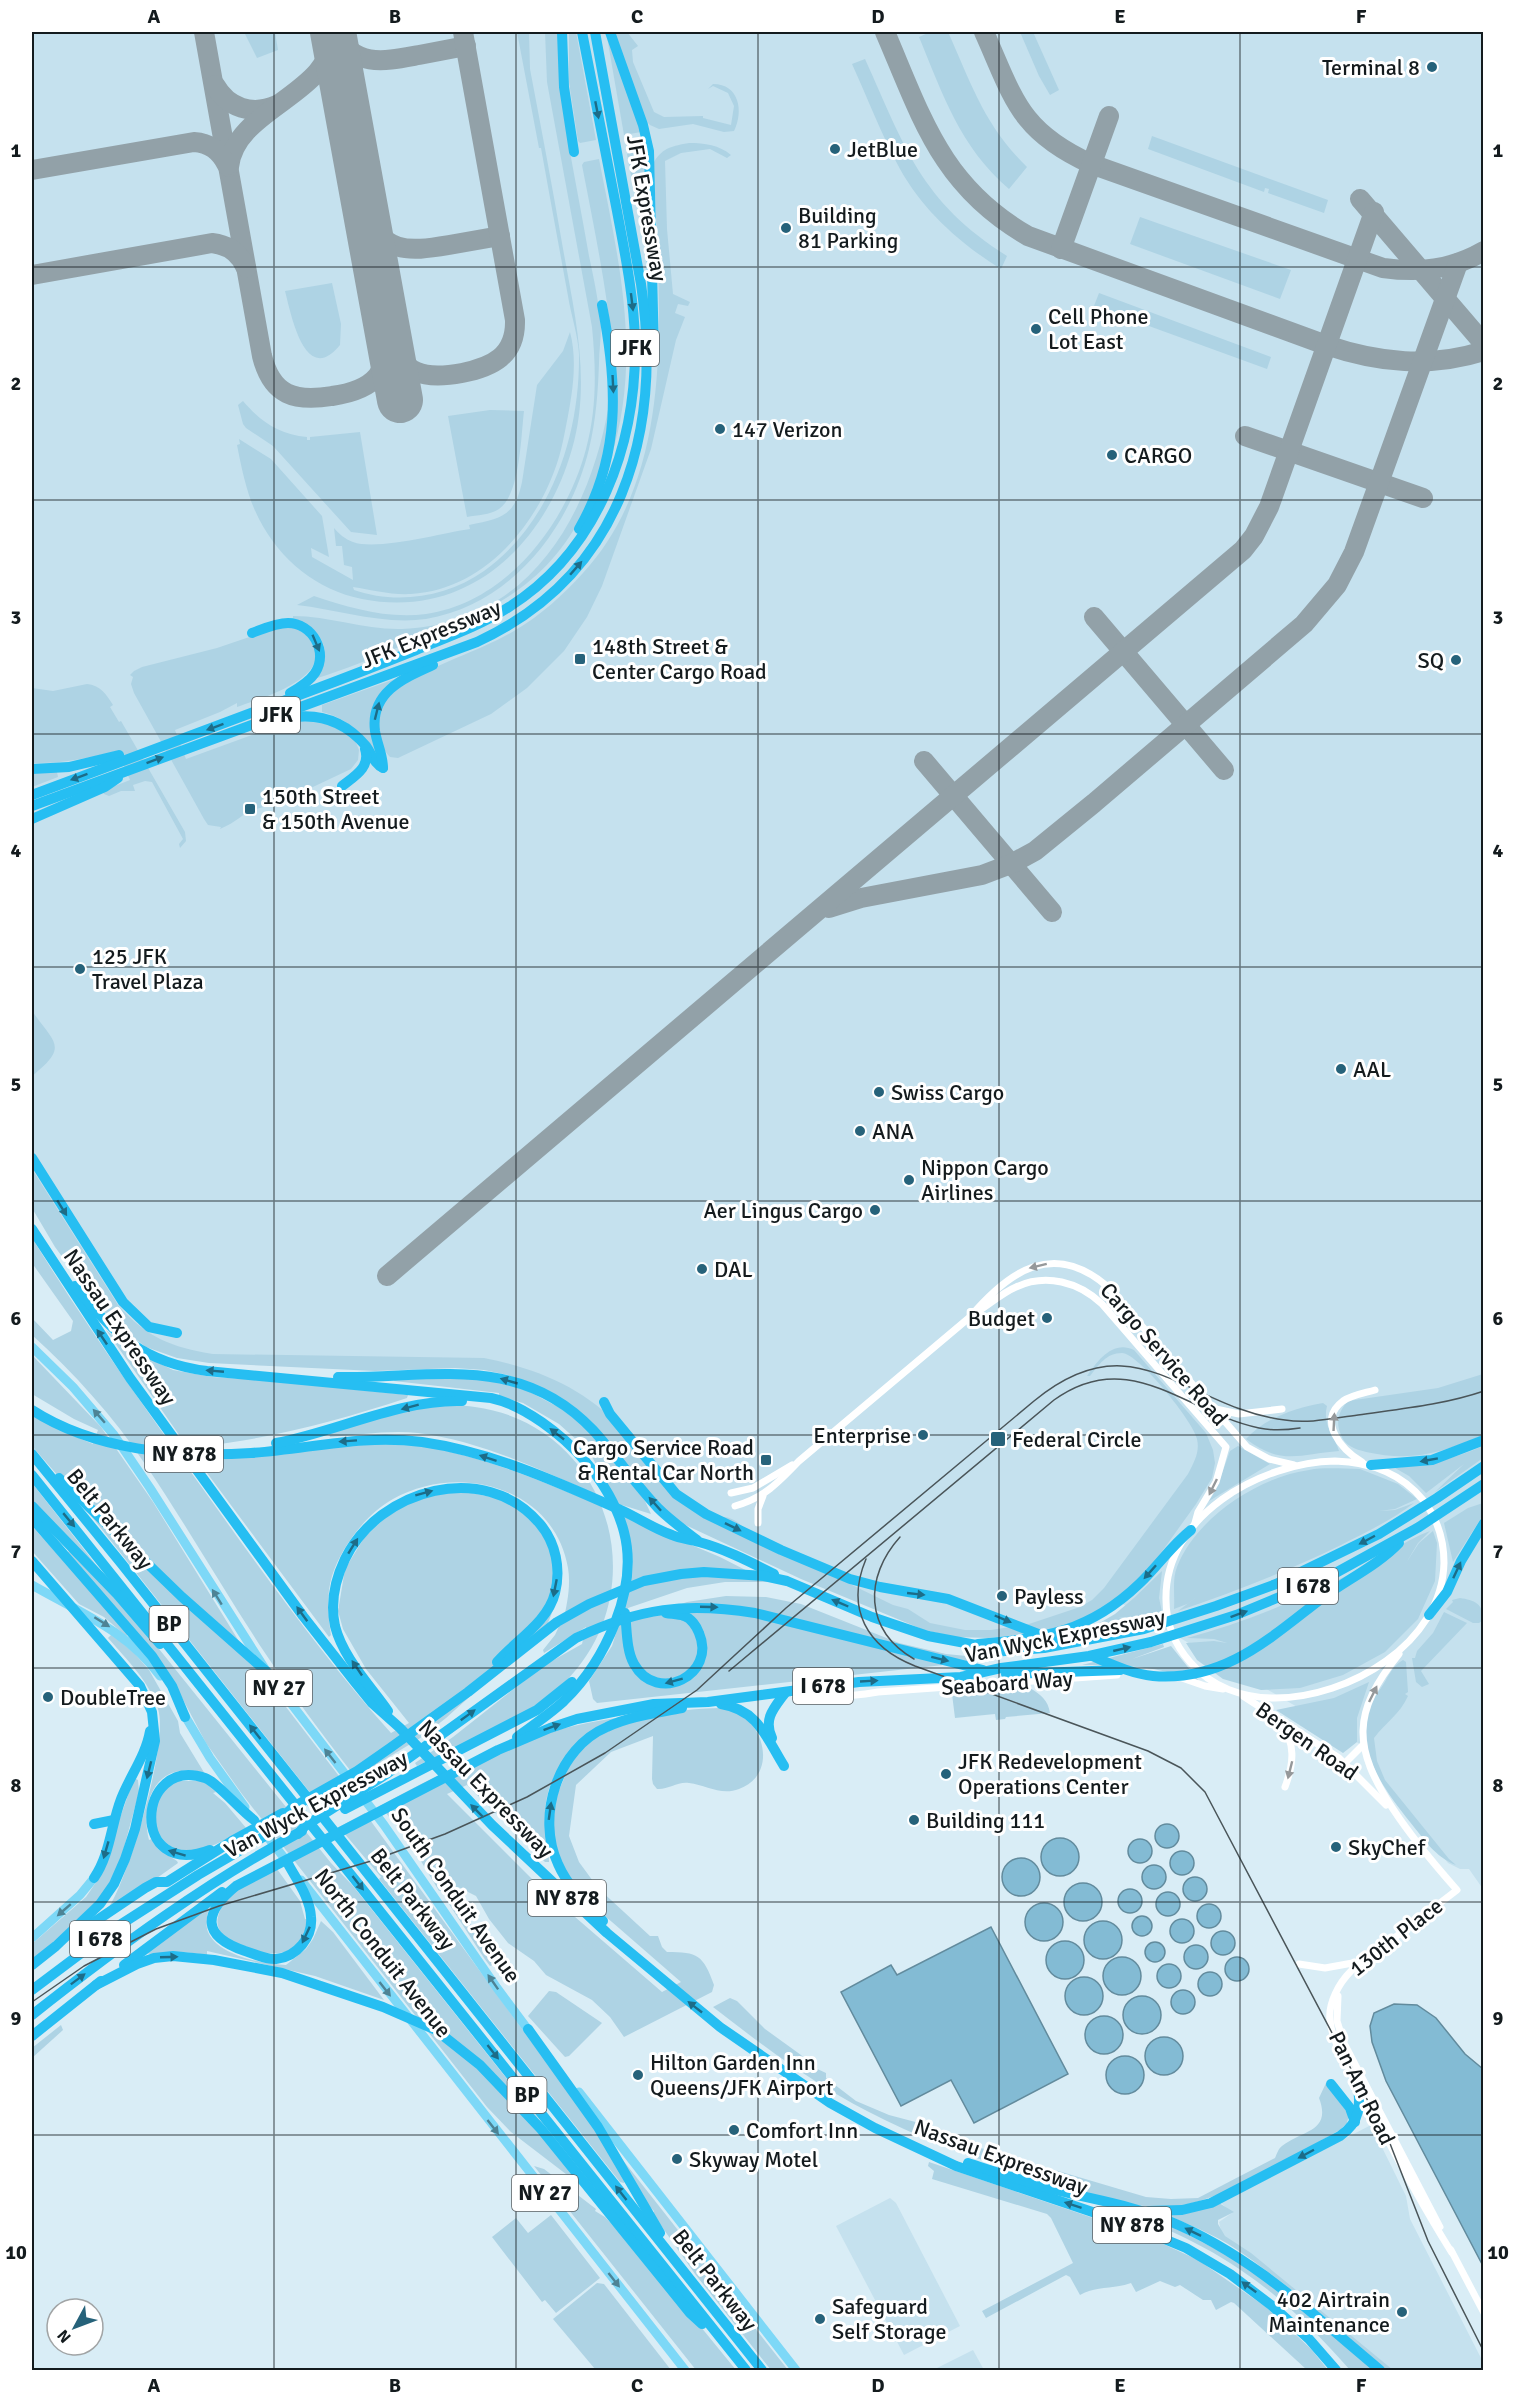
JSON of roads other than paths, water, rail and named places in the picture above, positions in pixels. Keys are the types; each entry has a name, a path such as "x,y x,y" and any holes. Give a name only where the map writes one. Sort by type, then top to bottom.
{"highway":[{"path":"562,32 564,87 574,152"},
{"name":"JFK Expressway","path":"32,795 177,744 252,712 463,632 531,592 558,566 583,536 612,479 620,455 633,393 635,342 633,303 582,32"},
{"name":"JFK Expressway","path":"177,744 227,734 477,642 534,609 563,583 588,554 609,522 626,487 637,450 644,412 647,374 646,322 595,32"},
{"path":"610,32 643,125 650,162 654,314 653,389 642,453 626,487"},
{"path":"509,607 553,564 574,537 591,507 602,478 611,442 614,404 610,350 602,305"},
{"path":"227,734 293,717 310,716 339,724 361,740 377,765 383,768 375,721 379,702 388,689 422,670 510,632 534,609"},
{"path":"252,633 283,623 299,625 314,637 319,645 320,659 315,673 306,683 252,712"},
{"path":"342,786 362,770 365,764 366,754 361,740"},
{"path":"32,769 126,761 177,744"},
{"path":"32,819 105,787 126,761"},
{"name":"JFK Expressway","path":"32,806 126,761"},
{"path":"32,1158 123,1302 149,1327 177,1333"},
{"name":"Nassau Expressway","path":"32,1229 135,1385 308,1623 372,1703 400,1728 456,1790 559,1890 651,1971 720,2027 808,2089 894,2138 956,2166 1128,2224 1192,2252 1230,2274 1271,2305 1309,2339 1336,2370"},
{"path":"32,2036 206,1902 498,1750 562,1703 575,1689 608,1640 628,1581 624,1533 604,1487 571,1446 551,1429 506,1402 483,1397 188,1368 166,1362 121,1337 99,1316 39,1241"},
{"path":"273,1376 368,1377 465,1373 496,1377 526,1386 557,1402 584,1421 659,1509 700,1542"},
{"path":"199,1454 292,1440 428,1402 454,1400 480,1402 529,1416"},
{"path":"32,1402 94,1437"},
{"path":"604,1402 610,1414 676,1494 700,1511 781,1550 850,1579 880,1587 948,1599 1134,1672 1165,1676 1195,1672 1222,1664 1269,1640 1322,1598 1388,1555 1409,1534"},
{"path":"32,1410 62,1426 94,1437 144,1449 199,1454 251,1453 352,1440 435,1444 482,1456 582,1494 673,1536 700,1542 787,1581"},
{"path":"1369,1465 1432,1460 1484,1440"},
{"path":"32,1454 98,1513 182,1597 267,1672"},
{"name":"Belt Parkway","path":"32,1454 134,1579 762,2370"},
{"name":"Van Wyck Expressway","path":"32,1990 112,1930 265,1836 293,1807 357,1771 487,1677 557,1622 628,1581 704,1572 745,1574 787,1581 903,1628 951,1642 976,1645 993,1652 1044,1648 1106,1638 1157,1625 1240,1598 1299,1574 1418,1511 1484,1466"},
{"name":"Belt Parkway","path":"32,1475 746,2370"},
{"name":"Van Wyck Expressway","path":"498,1750 549,1728 577,1719 654,1704 708,1702 859,1682 961,1677 1089,1656 1162,1639 1230,1617 1295,1592 1341,1570 1409,1534 1484,1484"},
{"path":"400,1728 341,1641 335,1626 333,1600 341,1567 359,1536 381,1514 407,1499 428,1492 450,1489 470,1489 491,1493 510,1500 526,1510 544,1529 552,1543 557,1575 552,1601 541,1618 502,1656 487,1677"},
{"path":"32,1506 117,1594 234,1727"},
{"path":"32,1518 152,1656 172,1686 185,1717"},
{"path":"1429,1615 1447,1592 1461,1561 1484,1523"},
{"path":"976,1645 1039,1638 1096,1617 1133,1590 1150,1574 1172,1546 1193,1528"},
{"path":"32,1561 140,1686 152,1712 156,1734 125,1859 114,1884 100,1904 56,1946 32,1965"},
{"name":"Van Wyck Expressway","path":"32,2014 166,1914 253,1858 373,1790 511,1725 565,1690 593,1656 628,1581"},
{"path":"622,1595 633,1663 646,1677 658,1683 673,1684 687,1677 697,1667 702,1656 703,1642 697,1627 686,1616 651,1611"},
{"path":"373,1790 576,1638 598,1627 651,1611 688,1606 720,1607 755,1613 987,1671"},
{"path":"961,1677 1116,1670 1160,1673"},
{"path":"651,1971 578,1895 563,1876 556,1862 550,1838 549,1814 552,1797 565,1766 575,1752 599,1731 624,1721 708,1702 734,1706 747,1712 758,1724 784,1766 767,1726 772,1711 785,1693"},
{"path":"94,1878 102,1864 124,1792 146,1747 152,1712"},
{"path":"237,1838 189,1856 175,1854 158,1841 153,1830 150,1817 153,1801 162,1787 176,1778 190,1775 208,1779 241,1811 254,1820"},
{"path":"56,1946 150,1885 156,1882 167,1882 237,1838 293,1807"},
{"path":"94,1824 114,1821"},
{"path":"236,1886 219,1901 212,1914 213,1927 219,1938 229,1946 266,1958 276,1959 292,1954 306,1939 311,1919 305,1895 287,1862"},
{"path":"32,1982 82,1944 162,1893 167,1882"},
{"path":"96,1985 154,1958 173,1956 204,1959 282,1973 405,2015 436,2030 460,2047 499,2084 563,2155 690,2313 732,2353"},
{"path":"528,2029 598,2127 683,2272"},
{"path":"1140,2211 1182,2210 1211,2203 1336,2139 1355,2122 1360,2108 1357,2081"},
{"path":"1331,2084 1350,2108 1355,2122"},
{"path":"894,2138 1019,2180 1140,2211 1191,2231 1252,2267 1380,2370"}],"main road":[{"name":"South Conduit Avenue","path":"32,1347 73,1387 118,1441 267,1672 384,1825 528,2029 796,2370"},
{"name":"North Conduit Avenue","path":"32,1585 96,1619 128,1642 158,1674 216,1767 254,1820 685,2370"},
{"path":"32,1938 80,1895 94,1878"}],"street":[{"name":"Cargo Service Road","path":"970,1317 988,1295 1023,1270 1054,1263 1073,1266 1091,1275 1113,1292 1241,1442 1255,1453 1269,1459 1297,1465"},
{"name":"Cargo Service Road","path":"735,1506 763,1496 775,1487 799,1461 970,1317 1009,1291 1026,1283 1059,1281 1082,1288 1102,1304 1226,1447 1216,1482 1198,1512 1193,1528"},
{"path":"1369,1465 1335,1461 1297,1465 1266,1475 1217,1504 1193,1528 1174,1557 1168,1576 1166,1595 1168,1621 1177,1644 1192,1665 1206,1678 1232,1691 1272,1698 1322,1692 1358,1678 1400,1649 1418,1631 1429,1615 1439,1591 1444,1553 1439,1529 1429,1509 1415,1491 1396,1477 1369,1465 1340,1445 1334,1434 1332,1422 1336,1409 1343,1401 1375,1390"},
{"path":"1211,1407 1239,1414 1282,1409"},
{"name":"Cargo Service Road","path":"731,1493 753,1488 799,1461"},
{"path":"758,1522 758,1509 763,1496"},
{"name":"Bergen Road","path":"1400,1649 1369,1703 1363,1746 1374,1779 1400,1820"},
{"name":"Seaboard Way","path":"785,1693 821,1698 1160,1673 1232,1691"},
{"name":"Bergen Road","path":"1232,1691 1274,1715 1345,1763 1400,1820 1456,1890"},
{"path":"1274,1715 1286,1730 1293,1752 1292,1766 1285,1787"},
{"path":"1345,1763 1363,1746"},
{"name":"130th Place","path":"1339,1987 1348,1973 1363,1960 1456,1890"},
{"path":"1299,1964 1325,1968 1363,1960"},
{"name":"Pan Am Road","path":"1339,1987 1330,2009 1331,2027 1416,2195 1452,2253"},
{"name":"Pan Am Road","path":"1339,1987 1337,2020 1344,2043 1484,2313"}],"tram line":[{"path":"32,2002 84,1966 156,1929 219,1906 371,1861 445,1834 527,1797 605,1753 697,1690 786,1608 1034,1401 1070,1377 1102,1367 1132,1367 1160,1374 1250,1412 1294,1421 1321,1420 1421,1406 1484,1391"},
{"path":"729,1671 1054,1400 1082,1385 1108,1379 1133,1381 1158,1388 1232,1420 1259,1428 1269,1430 1300,1428"},
{"path":"900,1537 880,1569 875,1586 875,1602 878,1618 886,1633 898,1647 914,1659"},
{"path":"866,1559 860,1577 858,1594 860,1610 873,1637 898,1658 1148,1751 1181,1768 1205,1792 1389,2141 1428,2241 1484,2352"}],"place":[{"name":"Terminal 8","path":"1432,67"},
{"name":"JetBlue","path":"835,149"},
{"name":"Building 81 Parking","path":"786,228"},
{"name":"Cell Phone Lot East","path":"1036,329"},
{"name":"147 Verizon","path":"720,429"},
{"name":"CARGO","path":"1112,455"},
{"name":"148th Street & Center Cargo Road","path":"580,659"},
{"name":"SQ","path":"1456,660"},
{"name":"150th Street & 150th Avenue","path":"250,809"},
{"name":"125 JFK Travel Plaza","path":"80,969"},
{"name":"AAL","path":"1341,1069"},
{"name":"Swiss Cargo","path":"879,1092"},
{"name":"ANA","path":"860,1131"},
{"name":"Nippon Cargo Airlines","path":"909,1180"},
{"name":"Aer Lingus Cargo","path":"875,1210"},
{"name":"DAL","path":"702,1269"},
{"name":"Budget","path":"1047,1318"},
{"name":"Enterprise","path":"923,1435"},
{"name":"Federal Circle","path":"998,1439"},
{"name":"Cargo Service Road & Rental Car North","path":"766,1460"},
{"name":"Payless","path":"1002,1596"},
{"name":"DoubleTree","path":"48,1697"},
{"name":"JFK Redevelopment Operations Center","path":"946,1774"},
{"name":"Building 111","path":"914,1820"},
{"name":"SkyChef","path":"1336,1847"},
{"name":"Hilton Garden Inn Queens/JFK Airport","path":"638,2075"},
{"name":"Comfort Inn","path":"734,2130"},
{"name":"Skyway Motel","path":"677,2159"},
{"name":"402 Airtrain Maintenance","path":"1402,2312"},
{"name":"Safeguard Self Storage","path":"820,2319"}]}
